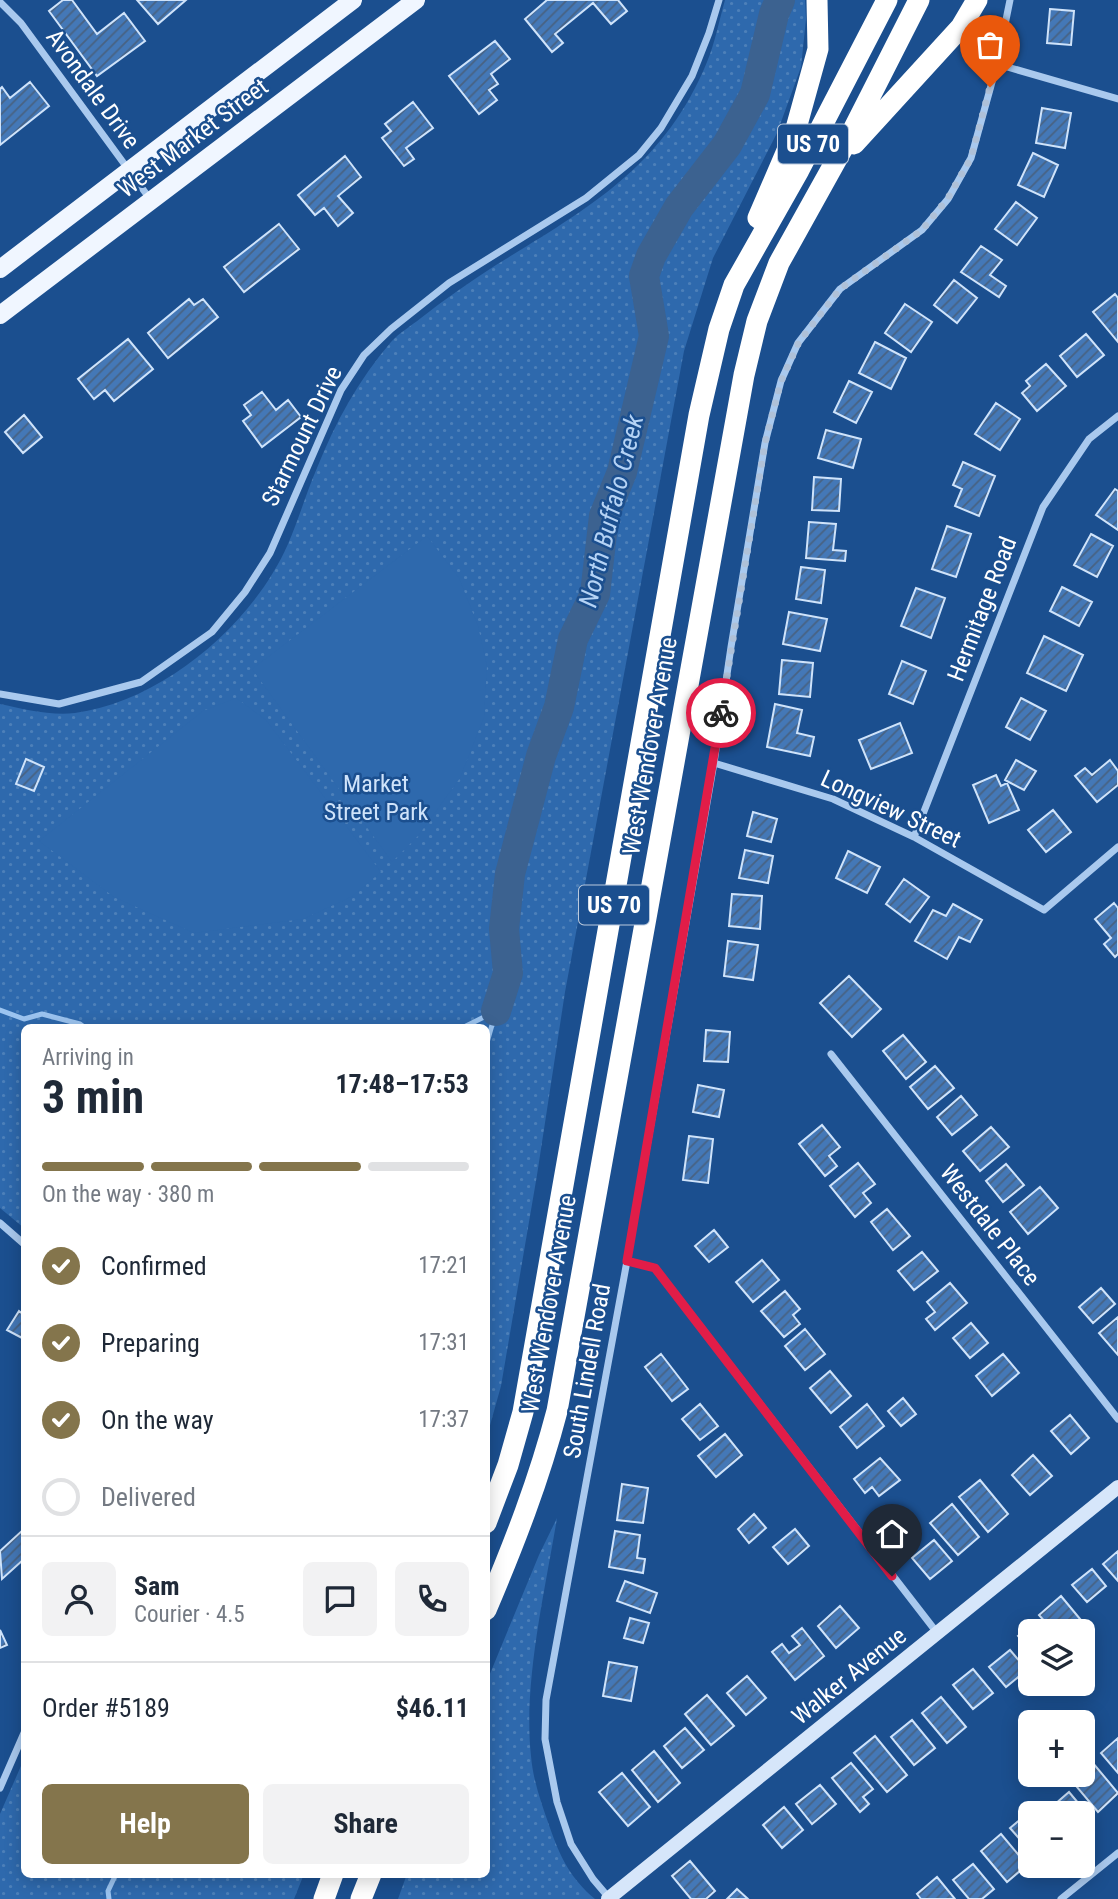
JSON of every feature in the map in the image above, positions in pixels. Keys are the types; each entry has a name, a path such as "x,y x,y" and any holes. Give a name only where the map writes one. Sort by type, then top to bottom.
{"highway":[{"path":"734,285 756,223 794,132 818,49 817,0"},
{"name":"West Wendover Avenue","path":"490,1512 508,1465 523,1412 699,415 719,329 734,285 816,138 887,0"},
{"name":"West Wendover Avenue","path":"490,1599 525,1516 557,1411 744,374 757,321 779,262 859,118 919,0"},
{"path":"829,172 961,27 977,0"},
{"path":"324,1899 332,1878"},
{"path":"361,1899 369,1878"}],"main road":[{"name":"West Market Street","path":"0,269 353,0"},
{"name":"West Market Street","path":"0,315 415,0"}],"street":[{"name":"Starmount Drive","path":"0,694 59,704 141,682 212,632 245,592 270,553 331,410 364,355 391,328 449,283 586,198 639,155 661,128 692,76 719,0"},
{"name":"South Lindell Road","path":"609,1899 571,1844 557,1802 545,1739 546,1700 627,1261 714,763 765,443 781,381 799,342 840,289 922,230 948,198 971,158 997,64 1010,0"},
{"name":"Avondale Drive","path":"0,2 21,23 152,201"},
{"path":"997,64 1118,99"},
{"name":"Hermitage Road","path":"915,836 1043,508 1089,439 1118,416"},
{"name":"Longview Street","path":"714,763 833,799 915,836 1044,910 1118,847"},
{"name":"Westdale Place","path":"831,1054 1118,1419"},
{"path":"0,1223 21,1241"},
{"path":"627,1261 655,1268 937,1634"},
{"name":"Walker Avenue","path":"609,1899 1118,1487"},
{"path":"0,1788 21,1740"},
{"path":"1061,1899 1118,1853"}],"green space":[{"name":"Market Street Park","path":"725,0 805,0 806,19 801,67 777,133 713,258 684,351 565,992 501,1386 490,1425 490,1024 21,1024 21,1226 0,1208 0,704 56,714 108,706 140,693 172,675 201,654 228,629 272,574 288,544 332,435 358,386 379,356 391,342 439,304 620,182 669,130 689,99 715,40"},
{"path":"427,536 459,578 478,626 487,666 484,717 460,778 418,836 392,862 252,669"},
{"path":"236,698 266,720 381,872 351,897 303,919 194,933 114,897 39,841 203,711"},
{"path":"557,1518 533,1668 529,1728 531,1756 538,1793 558,1849 567,1867 595,1899 398,1899 406,1878 490,1878 490,1674"},
{"path":"21,1766 21,1878 302,1878 294,1899 0,1899 0,1814"}],"building":[{"path":"63,0 72,0 97,34 124,13 145,41 97,76 49,11"},
{"path":"137,0 186,0 158,24"},
{"path":"547,0 618,0 627,11 611,24 593,3 555,34 563,43 552,52 525,19"},
{"path":"1050,9 1074,11 1071,45 1047,43"},
{"path":"495,41 510,59 491,74 498,84 489,90 497,100 479,114 449,76"},
{"path":"30,82 49,106 0,145 0,89 2,87 10,98"},
{"path":"413,102 433,128 406,148 414,159 404,166 382,138 391,131 385,124"},
{"path":"1042,108 1071,113 1065,148 1036,143"},
{"path":"1033,153 1058,165 1044,197 1018,185"},
{"path":"345,156 361,177 338,196 353,213 338,226 324,208 315,215 298,195"},
{"path":"1016,202 1037,218 1017,245 995,229"},
{"path":"279,224 299,249 244,292 224,267"},
{"path":"981,246 1002,260 990,275 1006,286 999,297 961,272"},
{"path":"954,280 977,298 957,323 934,305"},
{"path":"1115,294 1118,298 1118,342 1093,312"},
{"path":"189,299 194,305 203,299 218,317 168,358 148,333"},
{"path":"905,304 932,322 911,352 885,333"},
{"path":"1086,334 1104,355 1077,377 1060,356"},
{"path":"128,339 153,369 114,401 105,390 94,399 78,379"},
{"path":"875,342 906,358 891,389 859,373"},
{"path":"1046,364 1066,386 1037,411 1022,393 1030,386 1026,381"},
{"path":"849,381 872,392 856,423 834,412"},
{"path":"262,392 276,410 288,400 301,417 262,447 243,421 251,415 244,405"},
{"path":"996,403 1020,419 1000,450 975,434"},
{"path":"24,415 42,437 23,453 5,432"},
{"path":"826,430 861,439 853,468 818,458"},
{"path":"963,462 995,476 979,516 955,506 962,489 953,485"},
{"path":"814,477 841,479 839,511 812,510"},
{"path":"1115,489 1118,491 1118,530 1096,515"},
{"path":"809,522 836,524 833,550 846,551 845,561 806,558"},
{"path":"947,526 971,534 956,577 932,569"},
{"path":"1091,534 1113,546 1097,577 1074,565"},
{"path":"801,567 825,570 821,603 796,599"},
{"path":"1062,587 1092,602 1079,626 1050,611"},
{"path":"916,588 945,598 931,638 901,626"},
{"path":"789,612 827,619 820,651 783,644"},
{"path":"1044,636 1083,655 1066,691 1027,673"},
{"path":"782,660 813,663 810,697 779,694"},
{"path":"902,661 926,671 913,704 889,694"},
{"path":"1021,698 1046,711 1030,740 1006,727"},
{"path":"775,704 802,710 797,733 814,737 810,756 767,747"},
{"path":"900,723 912,753 871,769 859,740"},
{"path":"26,759 44,767 34,791 16,784"},
{"path":"1016,760 1036,771 1024,790 1005,780"},
{"path":"1110,760 1118,771 1118,785 1097,802 1075,776 1085,768 1092,775"},
{"path":"996,775 1001,786 1007,783 1019,810 989,823 973,785"},
{"path":"1053,810 1071,832 1046,852 1028,830"},
{"path":"753,812 777,819 771,842 747,836"},
{"path":"745,850 773,856 768,883 739,878"},
{"path":"848,851 880,867 867,893 836,878"},
{"path":"904,879 929,897 910,922 886,904"},
{"path":"732,894 762,896 760,929 729,926"},
{"path":"1114,903 1118,908 1118,954 1115,957 1104,944 1111,938 1095,919"},
{"path":"953,904 982,920 970,942 959,937 947,959 915,941 933,910 946,916"},
{"path":"728,941 758,945 753,980 724,976"},
{"path":"849,976 881,1009 852,1037 820,1003"},
{"path":"706,1030 730,1032 728,1062 704,1061"},
{"path":"903,1035 926,1062 906,1079 883,1051"},
{"path":"935,1066 954,1088 928,1109 910,1087"},
{"path":"698,1085 724,1090 719,1117 693,1112"},
{"path":"961,1096 977,1115 952,1135 937,1117"},
{"path":"822,1125 840,1147 829,1156 837,1166 825,1176 799,1144"},
{"path":"991,1127 1009,1147 980,1171 963,1151"},
{"path":"689,1136 713,1139 708,1183 683,1180"},
{"path":"858,1163 875,1184 863,1193 871,1203 855,1217 830,1186"},
{"path":"1006,1164 1024,1185 1003,1202 986,1181"},
{"path":"1040,1187 1058,1208 1028,1234 1010,1212"},
{"path":"887,1209 910,1236 893,1250 871,1222"},
{"path":"714,1230 728,1247 709,1262 695,1246"},
{"path":"922,1252 938,1271 914,1290 898,1271"},
{"path":"762,1260 779,1280 753,1302 736,1282"},
{"path":"950,1283 967,1303 935,1330 926,1319 935,1312 927,1302"},
{"path":"1101,1288 1115,1304 1093,1323 1079,1307"},
{"path":"785,1291 800,1309 793,1315 800,1324 784,1337 761,1311"},
{"path":"19,1311 21,1337 7,1330"},
{"path":"1118,1317 1118,1355 1099,1333"},
{"path":"971,1323 988,1343 970,1358 953,1338"},
{"path":"805,1329 825,1354 805,1370 785,1346"},
{"path":"661,1354 688,1389 672,1401 645,1367"},
{"path":"1003,1354 1019,1373 992,1396 976,1376"},
{"path":"830,1371 851,1396 831,1413 810,1388"},
{"path":"903,1398 916,1414 901,1426 888,1411"},
{"path":"700,1404 718,1426 700,1440 682,1419"},
{"path":"867,1404 884,1426 857,1448 840,1427"},
{"path":"1070,1415 1089,1438 1071,1454 1051,1431"},
{"path":"725,1434 742,1455 716,1477 698,1456"},
{"path":"1033,1455 1052,1476 1030,1495 1012,1475"},
{"path":"880,1458 900,1480 879,1496 872,1487 865,1493 854,1479"},
{"path":"980,1480 1008,1514 988,1532 959,1497"},
{"path":"622,1484 648,1488 643,1523 617,1520"},
{"path":"952,1504 979,1537 958,1555 930,1523"},
{"path":"754,1514 766,1528 749,1543 738,1529"},
{"path":"795,1529 809,1546 788,1564 773,1547"},
{"path":"615,1531 640,1535 637,1558 645,1559 643,1573 609,1567"},
{"path":"21,1532 21,1562 2,1579 0,1551"},
{"path":"934,1540 952,1561 930,1579 912,1558"},
{"path":"1118,1551 1118,1581 1103,1564"},
{"path":"1092,1569 1106,1586 1087,1602 1072,1585"},
{"path":"625,1581 657,1593 650,1613 617,1601"},
{"path":"1061,1596 1080,1619 1042,1619 1039,1615"},
{"path":"840,1606 859,1628 836,1648 818,1626"},
{"path":"630,1618 649,1623 643,1643 624,1638"},
{"path":"802,1628 824,1656 795,1680 772,1652 782,1644 789,1653 800,1645 792,1636"},
{"path":"0,1630 7,1645 0,1648"},
{"path":"1010,1650 1018,1659 1018,1677 1006,1687 989,1667"},
{"path":"609,1662 637,1667 631,1701 603,1696"},
{"path":"973,1669 993,1693 973,1709 953,1685"},
{"path":"747,1676 766,1698 746,1715 727,1693"},
{"path":"707,1695 734,1726 711,1745 685,1714"},
{"path":"941,1697 966,1727 947,1743 922,1713"},
{"path":"912,1720 935,1748 914,1765 891,1737"},
{"path":"685,1728 704,1750 682,1768 664,1746"},
{"path":"875,1736 907,1775 887,1792 854,1753"},
{"path":"1118,1738 1118,1773 1101,1753"},
{"path":"654,1751 680,1783 658,1802 632,1770"},
{"path":"851,1763 873,1789 863,1797 869,1804 860,1812 832,1778"},
{"path":"1095,1766 1118,1793 1098,1812 1095,1801 1089,1801 1077,1787 1095,1787"},
{"path":"622,1773 650,1807 628,1826 599,1792"},
{"path":"820,1785 836,1804 812,1824 796,1804"},
{"path":"1069,1792 1076,1801 1059,1801"},
{"path":"784,1807 803,1830 782,1848 763,1825"},
{"path":"1018,1821 1018,1837 1010,1828"},
{"path":"1001,1834 1018,1854 1018,1873 1007,1882 981,1851"},
{"path":"690,1861 715,1891 706,1899 691,1899 672,1876"},
{"path":"973,1864 994,1889 982,1899 969,1899 953,1880"},
{"path":"937,1877 955,1899 921,1899 917,1894"},
{"path":"737,1889 748,1899 727,1899"}],"waterway":[{"name":"North Buffalo Creek","path":"496,1011 508,973 504,929 510,874 541,756 559,707 573,639 595,594 604,516 622,472 654,336 644,276 651,256 679,207 727,145 755,94 774,14 780,0"},
{"path":"0,1010 24,1019 42,1014 80,1024"},
{"path":"470,1024 496,1011"},
{"name":"North Buffalo Creek","path":"490,1032 496,1011"},
{"name":"North Buffalo Creek","path":"109,1899 108,1891 114,1878"}],"way so far":[{"path":"721,713 765,443 781,381 799,342 840,289 922,230 948,198 971,158 990,87"}],"route":[{"path":"721,713 627,1261 655,1268 892,1576"}]}
